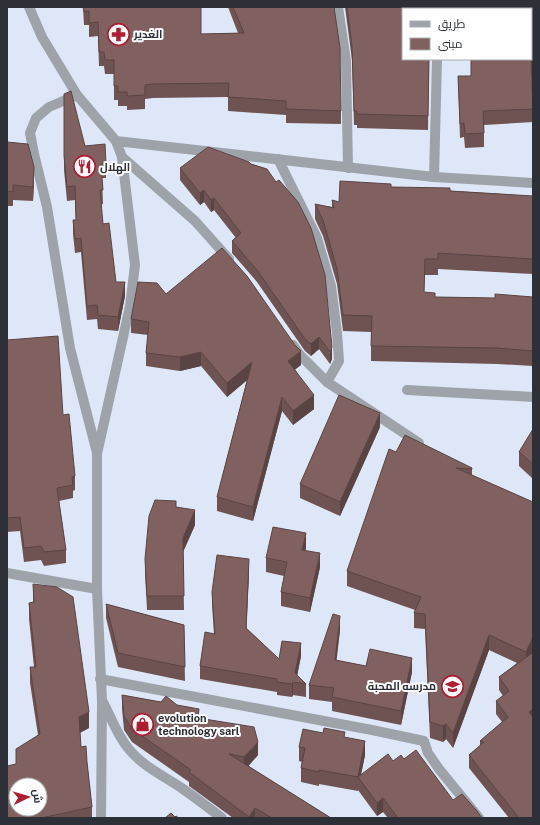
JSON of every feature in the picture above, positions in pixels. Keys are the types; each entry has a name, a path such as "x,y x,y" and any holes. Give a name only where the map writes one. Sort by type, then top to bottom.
{"street":[{"path":"29,7 42,37 77,95 116,141 122,157 135,265 130,306 97,454 97,589 102,701 101,818"},
{"path":"338,7 346,61 348,168"},
{"path":"434,177 437,60"},
{"path":"77,95 49,107 36,118 30,133 47,207 70,348 97,454"},
{"path":"116,141 434,177 533,183"},
{"path":"122,157 195,221 234,264"},
{"path":"278,159 317,238 331,286 339,361 327,382"},
{"path":"287,336 300,355 327,382 427,448"},
{"path":"407,390 533,397"},
{"path":"7,572 97,589"},
{"path":"100,679 424,741 428,753 439,769 479,818"},
{"path":"102,701 128,748 144,764 184,790 222,818"}],"building":[{"path":"83,7 201,7 201,34 244,33 233,7 334,7 340,48 341,111 286,109 286,101 228,97 229,83 145,85 145,95 127,96 127,92 118,92 118,86 114,86 114,60 105,60 104,52 99,52 98,22 89,23 89,11 84,12"},
{"path":"347,7 424,7 402,8 402,60 429,60 428,116 357,114 357,111 354,111 352,46"},
{"path":"533,7 533,60 532,8 458,8"},
{"path":"471,60 531,60 533,109 483,111 484,133 465,134 464,123 460,124 458,76 471,76"},
{"path":"71,91 85,146 105,144 106,163 101,164 103,190 100,190 103,224 109,223 116,282 125,282 118,317 98,315 97,305 87,306 81,238 75,239 73,220 76,220 75,186 67,187 64,156 64,94"},
{"path":"7,142 28,144 34,167 33,187 13,185 13,192 7,191"},
{"path":"208,147 267,169 276,182 279,180 298,202 311,228 325,275 332,347 330,352 319,337 311,344 305,339 257,270 232,241 241,233 214,198 211,200 204,190 200,193 180,168"},
{"path":"340,181 391,184 391,187 450,188 450,191 533,196 533,259 438,253 438,259 425,259 424,292 435,293 435,297 495,298 495,294 533,297 533,351 497,348 371,346 372,316 343,315 337,269 323,220 315,204 334,208 332,200 339,202"},
{"path":"222,248 247,276 295,345 301,351 288,361 314,395 293,411 282,397 253,507 217,497 252,362 227,383 201,352 180,357 146,353 149,322 131,319 138,282 157,283 166,294"},
{"path":"58,336 63,415 69,414 75,476 72,477 73,485 57,488 66,550 44,552 41,546 24,548 20,517 7,518 7,340"},
{"path":"339,395 380,413 340,502 300,484"},
{"path":"533,429 533,464 519,452"},
{"path":"405,435 472,469 456,468 533,502 533,637 526,652 489,635 453,733 446,724 443,726 430,722 425,614 414,613 421,597 347,571 389,449 396,452"},
{"path":"155,500 176,501 176,507 195,510 183,538 184,596 147,596 145,559 149,516"},
{"path":"273,527 306,533 302,550 320,553 310,598 281,592 287,562 266,558"},
{"path":"217,555 249,559 246,628 279,659 282,641 301,643 295,673 306,684 277,682 277,679 200,666 205,632 215,634 212,592"},
{"path":"33,584 57,587 73,597 89,712 79,717 81,747 86,746 92,807 48,816 48,777 8,777 8,817 46,817 7,818 7,766 16,764 16,749 40,734 30,667 36,667 29,603 34,602"},
{"path":"106,604 184,625 185,667 118,653"},
{"path":"333,614 340,616 335,660 366,666 370,649 412,658 401,711 332,697 334,688 309,685"},
{"path":"532,653 533,709 529,712 533,717 533,818 519,818 469,755 484,742 480,741 508,717 496,701 509,691 499,677"},
{"path":"122,695 161,702 166,696 177,705 199,709 198,718 254,727 258,742 244,757 229,754 331,818 272,818 255,808 249,817 189,772 191,770 132,729 124,716"},
{"path":"324,728 345,732 344,737 365,741 358,777 301,768 305,748 299,747 303,729 323,733"},
{"path":"416,750 453,800 462,794 482,818 398,818 383,798 377,803 358,777 388,754 393,761 401,755 404,759"},
{"path":"171,813 175,817 176,816 179,818 165,818"}],"place":[{"name":"الغدير","path":"118,34"},
{"name":"الهلال","path":"84,167"},
{"name":"مدرسه المحبة","path":"452,686"},
{"name":"evolution technology sarl","path":"142,724"}]}
